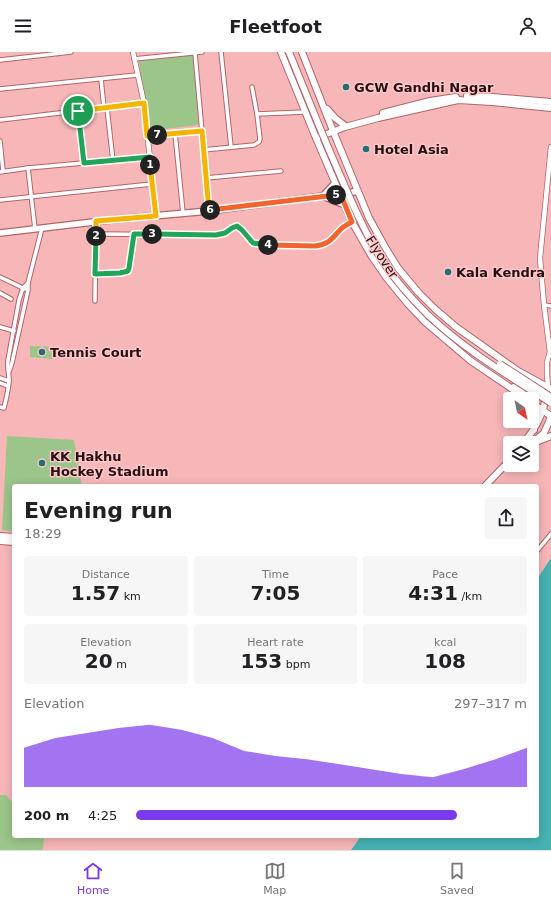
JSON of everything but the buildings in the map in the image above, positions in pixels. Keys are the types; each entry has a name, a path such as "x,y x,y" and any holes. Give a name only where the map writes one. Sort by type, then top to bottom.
{"main road":[{"path":"281,52 352,222 386,277 412,309 440,336 471,361 517,392"},
{"name":"Flyover","path":"289,52 323,138 360,222 391,273 411,298 450,335 551,403"},
{"name":"Flyover","path":"293,52 327,136 364,220 380,250 394,271 431,313 452,332 470,346 551,397"},
{"path":"302,52 357,191 384,247 398,268 418,292 456,327 518,371 549,388 539,422 529,436"},
{"path":"333,130 373,116 450,97 492,97 551,102"},
{"path":"315,136 378,118 458,100 551,108"},
{"path":"322,104 344,125"},
{"path":"323,196 335,183"},
{"path":"0,233 96,221 209,211 341,195 357,191"},
{"path":"323,196 345,205"},
{"path":"510,387 516,387 530,395 537,387 537,384 533,379"},
{"path":"539,408 551,416 544,433 539,438"},
{"path":"539,441 551,436"},
{"path":"487,484 503,467"},
{"path":"0,536 12,537"},
{"path":"0,541 12,542"}],"street":[{"path":"20,52 21,58"},
{"path":"0,60 71,52"},
{"path":"133,52 144,103 156,216"},
{"path":"134,59 202,52"},
{"path":"221,52 231,147"},
{"path":"195,53 209,211"},
{"path":"0,89 137,74"},
{"path":"101,79 113,160"},
{"path":"203,150 254,145 259,142 260,139 257,114 252,87"},
{"path":"0,120 144,103"},
{"path":"78,111 84,163"},
{"path":"257,114 306,112"},
{"path":"147,136 202,131"},
{"path":"175,133 183,213"},
{"path":"0,141 1,171 150,157"},
{"path":"549,388 547,362 550,353 540,258 551,147"},
{"path":"28,168 35,229"},
{"path":"206,178 281,171"},
{"path":"0,200 152,184"},
{"path":"95,301 96,221"},
{"path":"96,234 216,235 225,233 237,226 253,243 315,246 330,241 352,222"},
{"path":"9,372 28,290 28,283 42,228"},
{"path":"95,274 120,273 128,271 134,234"},
{"path":"0,277 28,290"},
{"path":"0,407 4,408 9,381 9,372 7,367 19,300 23,288 28,283"},
{"path":"0,293 11,299"},
{"path":"544,305 551,306"},
{"path":"0,327 19,331"},
{"path":"0,378 9,381"},
{"path":"0,383 8,386"},
{"path":"539,549 551,534"}],"green space":[{"path":"195,55 198,125 148,131 139,61"},
{"name":"Tennis Court","path":"30,346 54,347 53,359 30,357"},
{"name":"KK Hakhu Hockey Stadium","path":"7,436 74,440 82,484 12,484 12,531 2,530"},
{"path":"0,795 6,795 12,802 12,838 44,838 43,850 0,850"}],"water":[{"path":"551,558 551,850 351,850 360,838 539,838 539,576"}],"place":[{"name":"GCW Gandhi Nagar","path":"346,87"},
{"name":"Hotel Asia","path":"366,149"},
{"name":"Kala Kendra","path":"448,272"},
{"name":"Tennis Court","path":"42,352"},
{"name":"KK Hakhu Hockey Stadium","path":"42,463"}],"route":[{"path":"144,103 147,136 202,131 209,211 341,195 352,222 345,226 330,241 315,246 253,243 237,226 225,233 216,235 134,234 128,271 120,273 95,274 96,221 156,216 150,157 84,163 78,111 144,103"}]}
